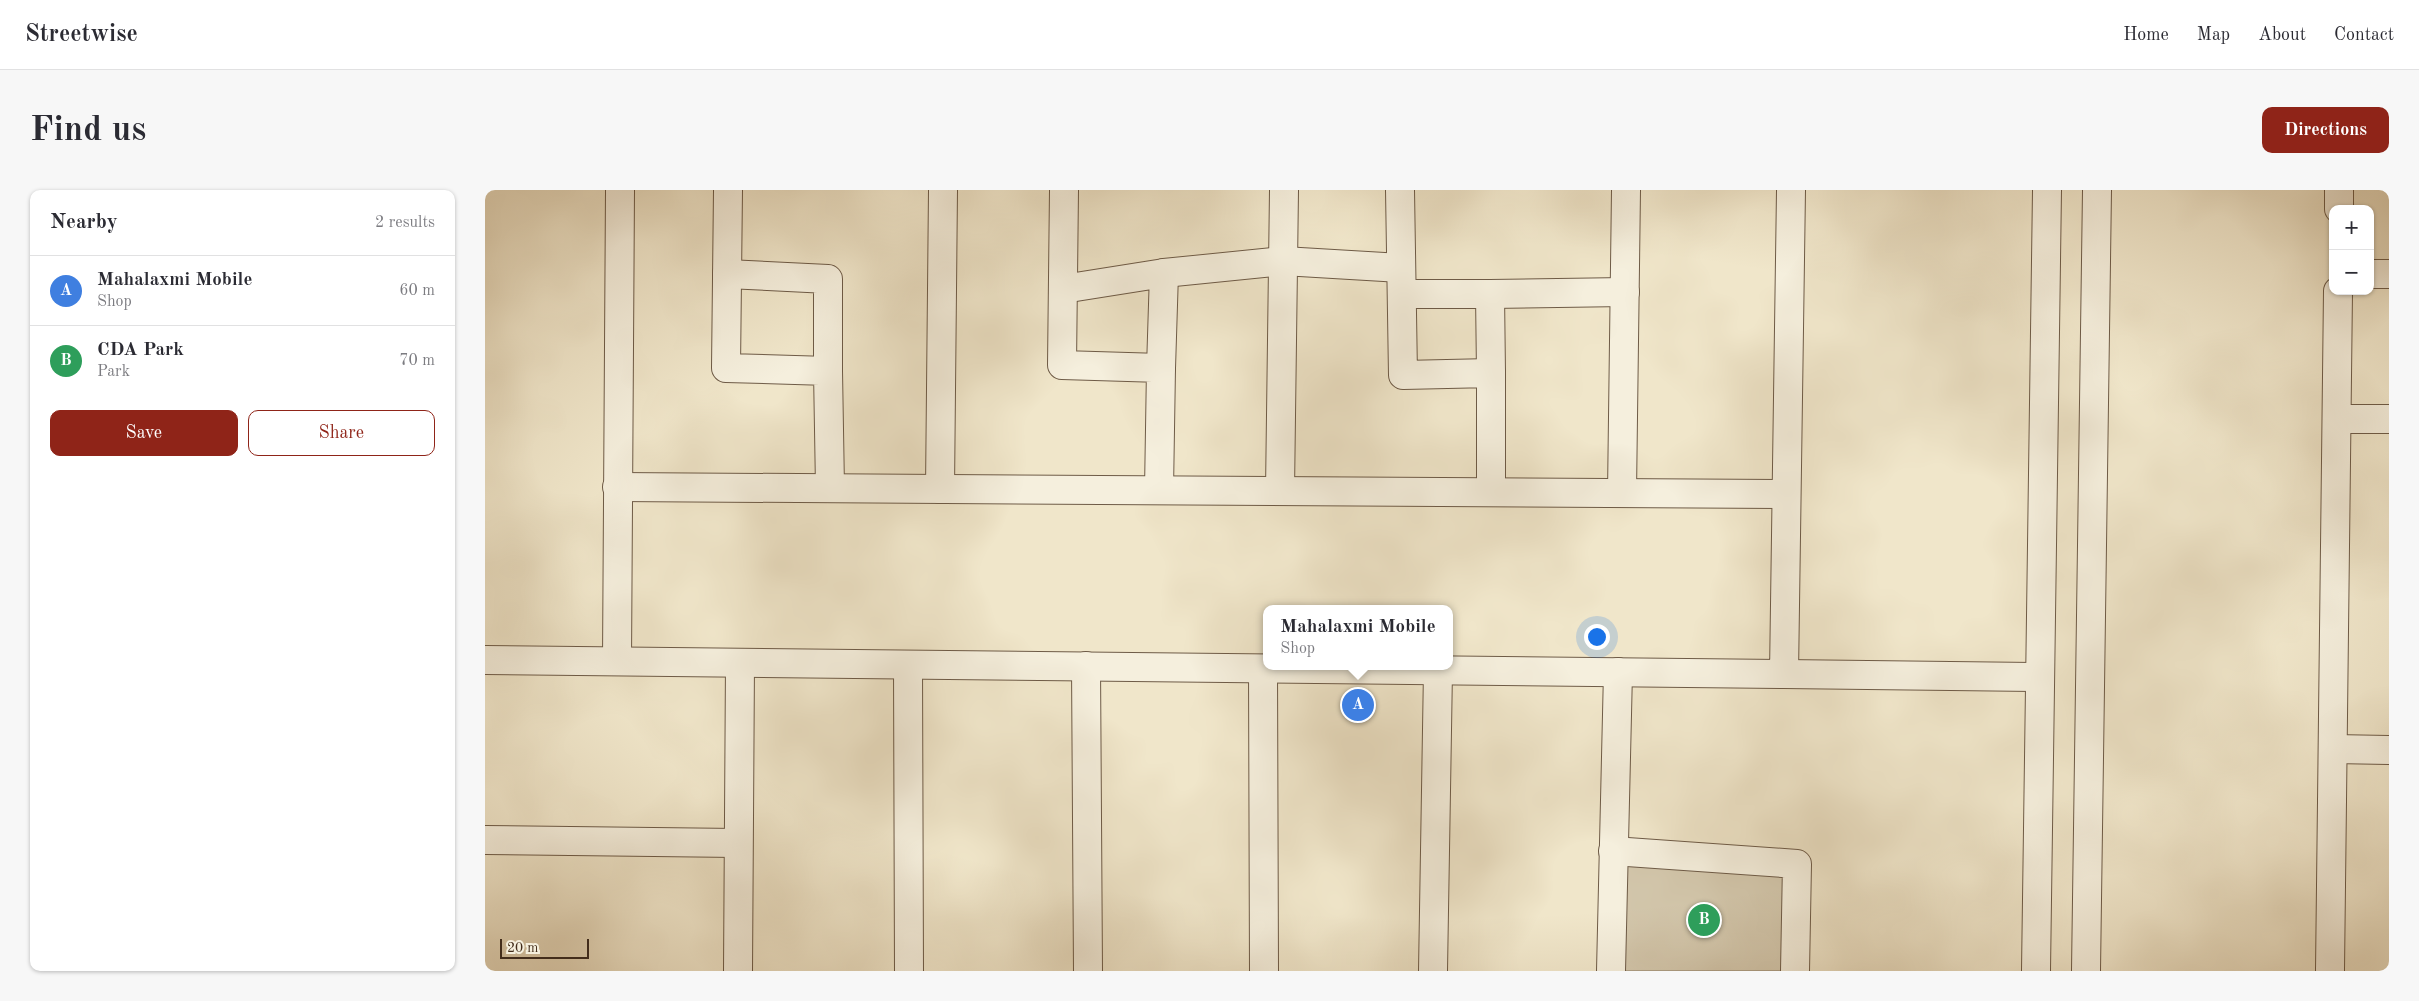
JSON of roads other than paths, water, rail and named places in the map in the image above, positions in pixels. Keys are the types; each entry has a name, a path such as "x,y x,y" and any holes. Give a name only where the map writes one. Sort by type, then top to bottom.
{"street":[{"path":"617,661 620,190"},
{"path":"728,190 726,368 828,370"},
{"path":"940,489 943,190"},
{"path":"1064,190 1062,365 1161,368"},
{"path":"1280,491 1284,190"},
{"path":"1400,190 1403,375 1491,373"},
{"path":"1622,493 1626,190"},
{"path":"1784,674 1791,190"},
{"path":"2036,971 2047,190"},
{"path":"2086,971 2097,190"},
{"path":"2339,190 2339,205"},
{"path":"1063,289 1164,273 1283,261 1490,294 1625,292"},
{"path":"1159,490 1164,273"},
{"path":"727,274 828,279 829,488"},
{"path":"2374,274 2389,274"},
{"path":"1490,294 1491,492"},
{"path":"2330,971 2338,295"},
{"path":"2337,419 2389,419"},
{"path":"617,487 1787,494"},
{"path":"485,660 1263,668"},
{"path":"738,971 737,843 740,663"},
{"path":"908,665 909,971"},
{"path":"1086,666 1088,971"},
{"path":"1263,670 1264,971"},
{"path":"1433,971 1438,670 2040,677"},
{"path":"1611,971 1618,672"},
{"path":"2333,749 2389,750"},
{"path":"485,840 737,843"},
{"path":"1613,851 1797,864 1795,971"}],"place":[{"name":"Mahalaxmi Mobile","path":"1358,705"},
{"name":"CDA Park","path":"1704,920"}]}
